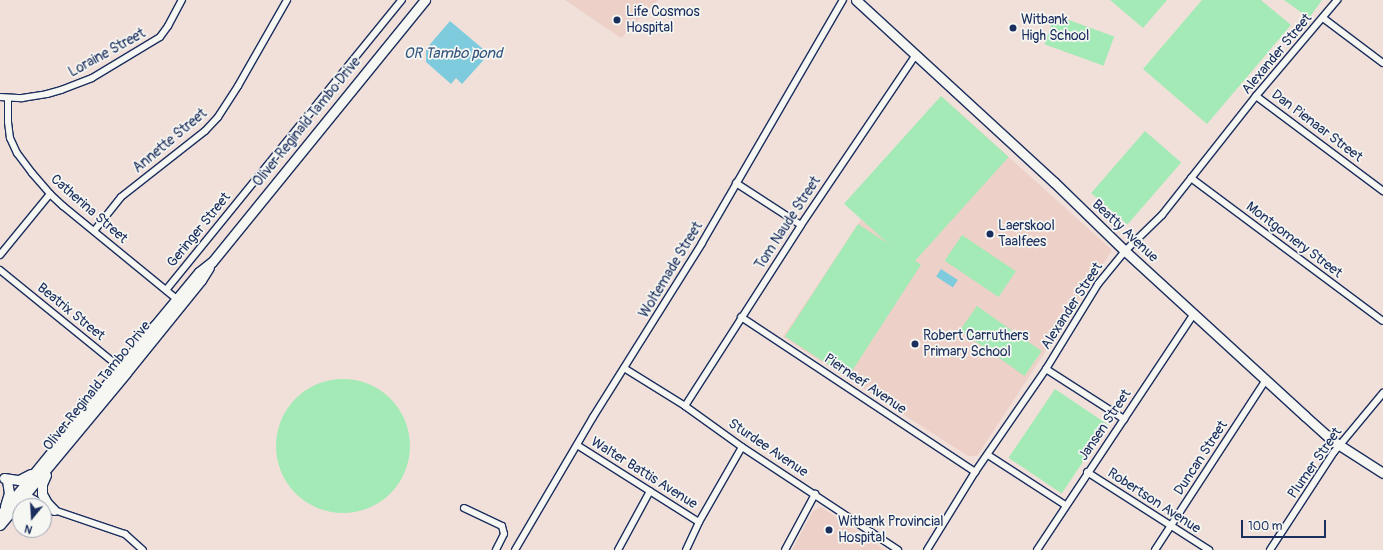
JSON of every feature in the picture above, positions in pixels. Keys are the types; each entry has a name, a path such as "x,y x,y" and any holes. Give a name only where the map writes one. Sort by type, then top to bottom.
{"main road":[{"name":"Oliver Reginald Tambo Drive","path":"2,513 49,466 180,301 199,272 212,262 425,0"},
{"name":"Beatty Avenue","path":"856,0 915,56 1054,182 1125,251 1305,416 1340,446 1383,473"},
{"name":"Oliver Reginald Tambo Drive","path":"0,525 35,472 124,370"},
{"path":"49,466 41,491 45,500 54,510"},
{"path":"2,513 9,493 5,479 19,480 35,472"}],"street":[{"name":"Loraine Street","path":"0,97 28,97 62,90 92,78 160,37 168,26 182,0"},
{"name":"Annette Street","path":"94,231 121,197 205,131 218,117 264,42 287,0"},
{"name":"Geringer Street","path":"166,290 402,0"},
{"name":"Woltemade Street","path":"515,550 577,445 702,243 843,0"},
{"name":"Alexander Street","path":"927,550 975,472 1046,369 1098,284 1125,251 1162,215 1256,96 1337,0"},
{"path":"1323,18 1383,63"},
{"name":"Tom Naude Street","path":"685,406 801,225 915,56"},
{"name":"Dan Pienaar Street","path":"1256,96 1383,191"},
{"name":"Catherina Street","path":"8,98 8,122 12,143 23,161 50,194 180,301"},
{"name":"Montgomery Street","path":"1191,178 1383,321"},
{"path":"736,183 801,225"},
{"path":"0,255 50,194"},
{"name":"Beatrix Street","path":"0,270 124,370"},
{"name":"Jansen Street","path":"1037,550 1065,505 1194,314"},
{"name":"Pierneef Avenue","path":"741,317 975,472"},
{"name":"Sturdee Avenue","path":"624,368 685,406 742,447 898,550"},
{"path":"1046,369 1124,419"},
{"name":"Duncan Street","path":"1155,550 1266,380"},
{"name":"Plumer Street","path":"1270,550 1340,446 1383,393"},
{"name":"Walter Battis Avenue","path":"577,445 699,522"},
{"path":"686,550 699,522 742,447"},
{"path":"988,455 1065,505"},
{"name":"Robertson Avenue","path":"1087,472 1209,550"},
{"path":"618,550 650,491"},
{"path":"22,493 54,510 125,534 143,550"},
{"path":"785,550 815,494"},
{"path":"464,508 502,526 504,534 496,550"}],"shaded area":[{"name":"Life Cosmos Hospital","path":"565,0 658,0 621,38"},
{"path":"941,96 1112,250 977,456 968,456 783,337"},
{"name":"Witbank Provincial Hospital","path":"821,507 885,550 792,550 813,511"}],"green space":[{"path":"1110,0 1167,0 1143,28"},
{"path":"1202,0 1261,0 1291,25 1207,124 1143,69"},
{"path":"1284,0 1322,0 1309,18"},
{"path":"1055,15 1114,37 1104,66 1044,44"},
{"path":"941,96 1009,157 912,265 844,204"},
{"path":"1145,131 1181,162 1127,224 1091,193"},
{"path":"858,224 921,265 848,377 785,336"},
{"path":"962,235 1016,271 999,297 945,261"},
{"path":"977,306 1042,351 1025,376 960,331"},
{"path":"336,379 350,379 369,384 391,398 405,420 409,433 409,459 405,472 391,494 369,508 350,513 336,513 317,508 295,494 281,472 276,453 276,439 281,420 295,398 317,384"},
{"path":"1055,389 1108,425 1062,494 1009,458"}],"water":[{"name":"OR Tambo pond","path":"450,21 489,54 462,84 456,78 451,84 426,62 426,49"},
{"path":"941,269 958,280 953,287 936,277"}],"place":[{"name":"Life Cosmos Hospital","path":"617,20"},
{"name":"Witbank High School","path":"1013,28"},
{"name":"Laerskool Taalfees","path":"990,234"},
{"name":"Robert Carruthers Primary School","path":"915,344"},
{"name":"Witbank Provincial Hospital","path":"829,530"}]}
